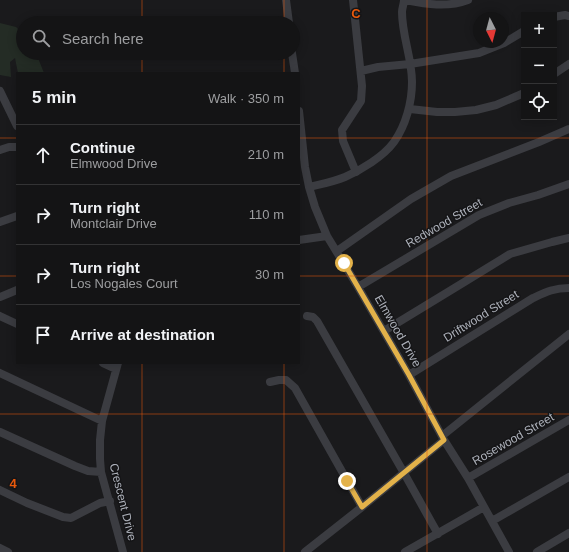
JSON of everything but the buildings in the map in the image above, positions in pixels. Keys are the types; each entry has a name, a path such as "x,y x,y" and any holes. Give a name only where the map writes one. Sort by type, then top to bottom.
{"street":[{"path":"286,0 288,16"},
{"path":"353,0 361,72 361,101 342,130 344,141 356,172"},
{"path":"309,186 344,177 369,164 384,153 394,142 402,128 410,109 412,82 403,26 402,11 405,0 424,4 446,5 468,0"},
{"path":"557,16 569,16"},
{"path":"361,72 378,67 410,64 479,53 521,34"},
{"path":"293,60 295,72"},
{"path":"557,72 569,64"},
{"path":"0,90 16,124"},
{"path":"410,109 437,112 469,111 496,105 521,94"},
{"name":"Elmwood Drive","path":"300,120 305,167 309,186 327,236 409,375 443,438 468,478 509,552"},
{"path":"336,251 411,199 451,176 569,129"},
{"path":"0,150 9,147 16,147"},
{"name":"Redwood Street","path":"358,287 479,215 509,203 569,184"},
{"path":"0,222 16,216"},
{"path":"300,240 327,236"},
{"path":"384,332 510,254 569,238"},
{"name":"Driftwood Street","path":"409,375 533,298 548,291 559,288 569,288"},
{"path":"0,298 16,290"},
{"path":"0,316 16,324"},
{"path":"307,316 313,317 317,321 438,534"},
{"path":"306,552 404,473 443,438 569,334"},
{"name":"Crescent Drive","path":"117,366 102,421 100,459 101,472 123,552"},
{"path":"0,373 102,421"},
{"path":"270,382 286,380 295,388 362,507"},
{"name":"Rosewood Street","path":"468,478 569,420"},
{"path":"0,432 75,466 88,471 101,472"},
{"path":"492,521 569,477"},
{"path":"0,490 63,518 72,518 100,503 110,501"},
{"path":"405,552 484,507"},
{"path":"537,552 569,534"},
{"path":"0,548 8,552"}],"shaded area":[{"path":"0,23 16,27 16,60 39,60 44,72 18,72 15,58 10,62 11,77 0,75"}],"route":[{"path":"344,263 409,375 444,440 362,507 347,481"}]}
